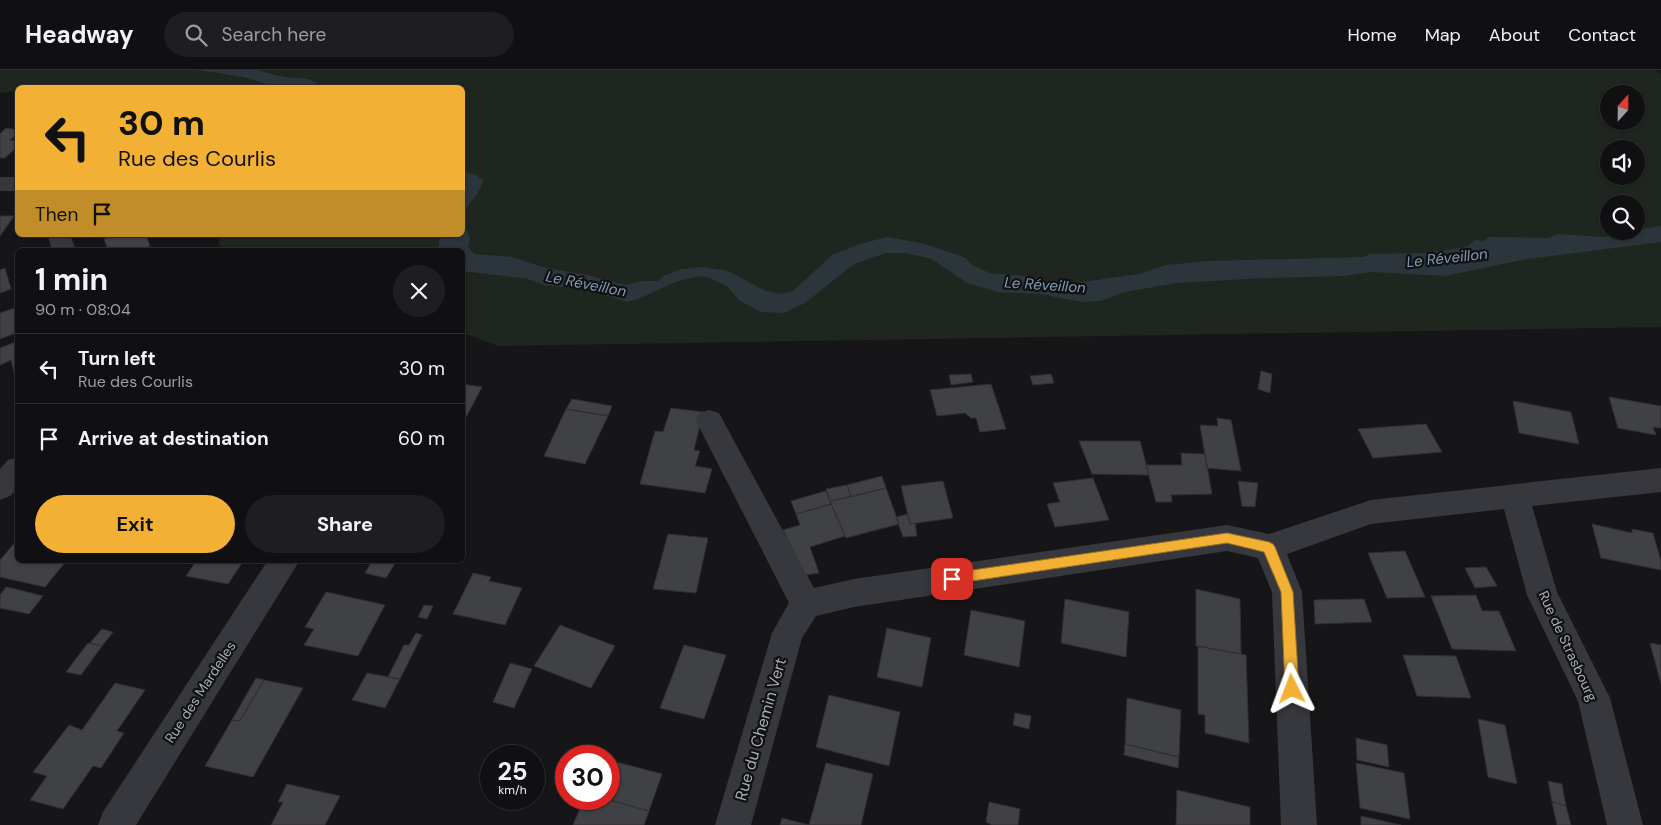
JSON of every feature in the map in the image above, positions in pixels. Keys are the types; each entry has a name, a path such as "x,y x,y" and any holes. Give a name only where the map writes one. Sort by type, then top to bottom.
{"street":[{"path":"0,184 15,184"},
{"path":"709,421 806,604 854,593 1227,538 1269,547 1371,512 1661,480"},
{"path":"0,488 15,471"},
{"name":"Rue de Strasbourg","path":"1515,496 1542,595 1594,698 1625,825"},
{"path":"1269,547 1287,592 1299,825"},
{"name":"Rue des Mardelles","path":"116,825 283,563"},
{"name":"Rue du Chemin Vert","path":"733,825 788,633 806,604"}],"shaded area":[{"path":"0,70 1656,70 1661,74 1661,327 498,346 465,334 465,248 225,248 219,246 219,237 465,237 465,85 15,85 15,91 0,93"}],"water":[{"path":"198,70 256,70 284,77 308,79 322,85 274,85 244,77"},
{"path":"465,172 476,175 483,180 479,190 465,210"},
{"name":"Le Réveillon","path":"465,225 470,239 468,247 474,254 512,257 546,268 588,275 625,285 643,281 658,281 663,276 682,269 703,267 728,271 766,291 781,294 793,291 832,255 860,244 887,237 921,243 955,254 966,258 972,265 990,273 1035,277 1051,282 1075,283 1139,274 1166,265 1208,261 1363,257 1370,254 1424,253 1466,247 1475,240 1484,241 1488,237 1548,238 1558,234 1600,237 1600,240 1645,240 1645,229 1661,226 1661,242 1521,260 1446,276 1373,272 1343,276 1176,283 1125,292 1101,301 1082,302 1040,294 998,292 967,283 932,259 905,253 886,253 854,264 805,303 784,313 761,312 740,301 727,286 700,276 678,281 627,302 589,290 544,285 528,279 465,271 465,248 438,248 440,237 465,237"}],"building":[{"path":"6,128 15,130 15,136 10,140 15,141 15,149 5,158 0,158 0,134"},
{"path":"0,216 14,216 0,236"},
{"path":"110,237 147,237 150,246 145,248 107,248 104,239"},
{"path":"5,268 11,289 0,293 0,270"},
{"path":"15,308 15,333 0,339 0,313"},
{"path":"15,342 15,377 11,360 0,365 0,348"},
{"path":"1261,371 1272,374 1270,393 1258,389"},
{"path":"971,374 973,382 951,385 949,375"},
{"path":"1051,374 1054,383 1033,385 1030,376"},
{"path":"465,384 482,387 465,419"},
{"path":"991,384 1006,429 980,432 976,418 971,418 965,413 937,416 930,390"},
{"path":"1609,397 1661,406 1661,428 1653,427 1656,435 1618,428"},
{"path":"572,399 612,406 608,416 566,409"},
{"path":"1513,401 1571,412 1579,444 1519,433"},
{"path":"671,408 703,412 694,450 700,451 695,466 712,469 705,493 640,484 655,431 663,432"},
{"path":"566,409 608,416 585,464 544,456"},
{"path":"1217,418 1231,420 1241,471 1207,468 1200,425 1218,426"},
{"path":"1426,424 1442,452 1373,458 1358,429"},
{"path":"1079,441 1140,441 1149,475 1092,474"},
{"path":"1181,453 1205,454 1212,494 1171,495 1172,502 1156,502 1146,465 1182,465"},
{"path":"882,476 886,488 851,497 847,485"},
{"path":"1093,478 1109,520 1055,527 1047,504 1060,502 1053,483"},
{"path":"943,481 953,518 910,524 901,486"},
{"path":"1238,481 1258,483 1255,507 1242,506"},
{"path":"847,485 851,497 830,501 826,489"},
{"path":"886,488 899,524 846,538 830,501"},
{"path":"826,491 831,504 796,514 791,501"},
{"path":"831,504 845,536 810,547 819,573 805,575 783,530 800,525 796,514"},
{"path":"908,514 910,524 915,523 917,536 903,537 896,517"},
{"path":"1592,524 1632,533 1632,529 1653,533 1661,561 1661,570 1601,558"},
{"path":"668,534 708,538 696,593 653,589"},
{"path":"15,542 15,563 65,563 45,587 0,577 0,560"},
{"path":"1405,551 1425,597 1387,598 1368,553"},
{"path":"195,563 242,563 228,584 186,576"},
{"path":"371,563 395,563 386,578 365,573"},
{"path":"1486,567 1497,586 1475,588 1465,568"},
{"path":"473,573 491,577 489,581 522,588 505,625 453,614"},
{"path":"6,587 43,596 29,614 0,608 0,595"},
{"path":"1196,589 1240,599 1241,654 1196,646"},
{"path":"326,592 385,605 358,656 304,645 314,629 305,627"},
{"path":"1476,595 1482,611 1499,611 1516,651 1452,649 1431,596"},
{"path":"1065,599 1129,612 1126,657 1061,643"},
{"path":"1364,599 1372,622 1315,624 1314,600"},
{"path":"424,605 433,606 427,619 418,617"},
{"path":"971,610 1025,621 1019,667 964,655"},
{"path":"560,625 615,646 591,688 534,666"},
{"path":"887,628 931,638 922,687 877,677"},
{"path":"102,629 113,632 102,646 90,643"},
{"path":"416,633 422,635 400,679 388,677 404,645 409,645"},
{"path":"88,643 102,646 81,675 66,672"},
{"path":"1650,643 1661,645 1661,684"},
{"path":"684,645 726,655 704,719 660,708"},
{"path":"1198,646 1246,655 1249,743 1205,733 1205,715 1198,714"},
{"path":"1403,655 1456,656 1471,698 1417,696"},
{"path":"510,663 532,669 514,708 493,702"},
{"path":"367,673 400,679 385,708 352,700"},
{"path":"256,678 264,680 240,721 232,720"},
{"path":"264,680 303,688 253,777 205,766 232,720 240,721"},
{"path":"115,683 145,690 117,731 124,733 101,768 93,766 63,809 30,800 47,776 33,772 69,725 82,730"},
{"path":"829,695 900,712 889,766 816,747"},
{"path":"1127,698 1181,710 1179,757 1125,744"},
{"path":"1015,713 1031,716 1029,729 1013,725"},
{"path":"1478,719 1505,725 1517,784 1488,777"},
{"path":"1356,738 1387,745 1389,767 1357,760"},
{"path":"1125,744 1179,757 1178,768 1124,755"},
{"path":"620,763 662,774 649,811 620,803"},
{"path":"826,763 873,774 861,825 809,825"},
{"path":"1356,763 1404,773 1410,819 1360,808"},
{"path":"1548,781 1562,784 1566,806 1552,802"},
{"path":"287,784 340,796 325,825 271,825 283,802 278,802"},
{"path":"1177,790 1250,807 1250,825 1176,825"},
{"path":"989,802 1020,809 1018,825 992,825 986,822"},
{"path":"1552,802 1566,806 1571,825 1557,825"},
{"path":"620,803 649,811 644,825 573,825 579,810 620,810"},
{"path":"1361,816 1401,825 1361,825"},
{"path":"782,818 809,825 780,825"}],"route":[{"path":"952,579 1227,538 1269,547 1287,592 1292,689"}]}
